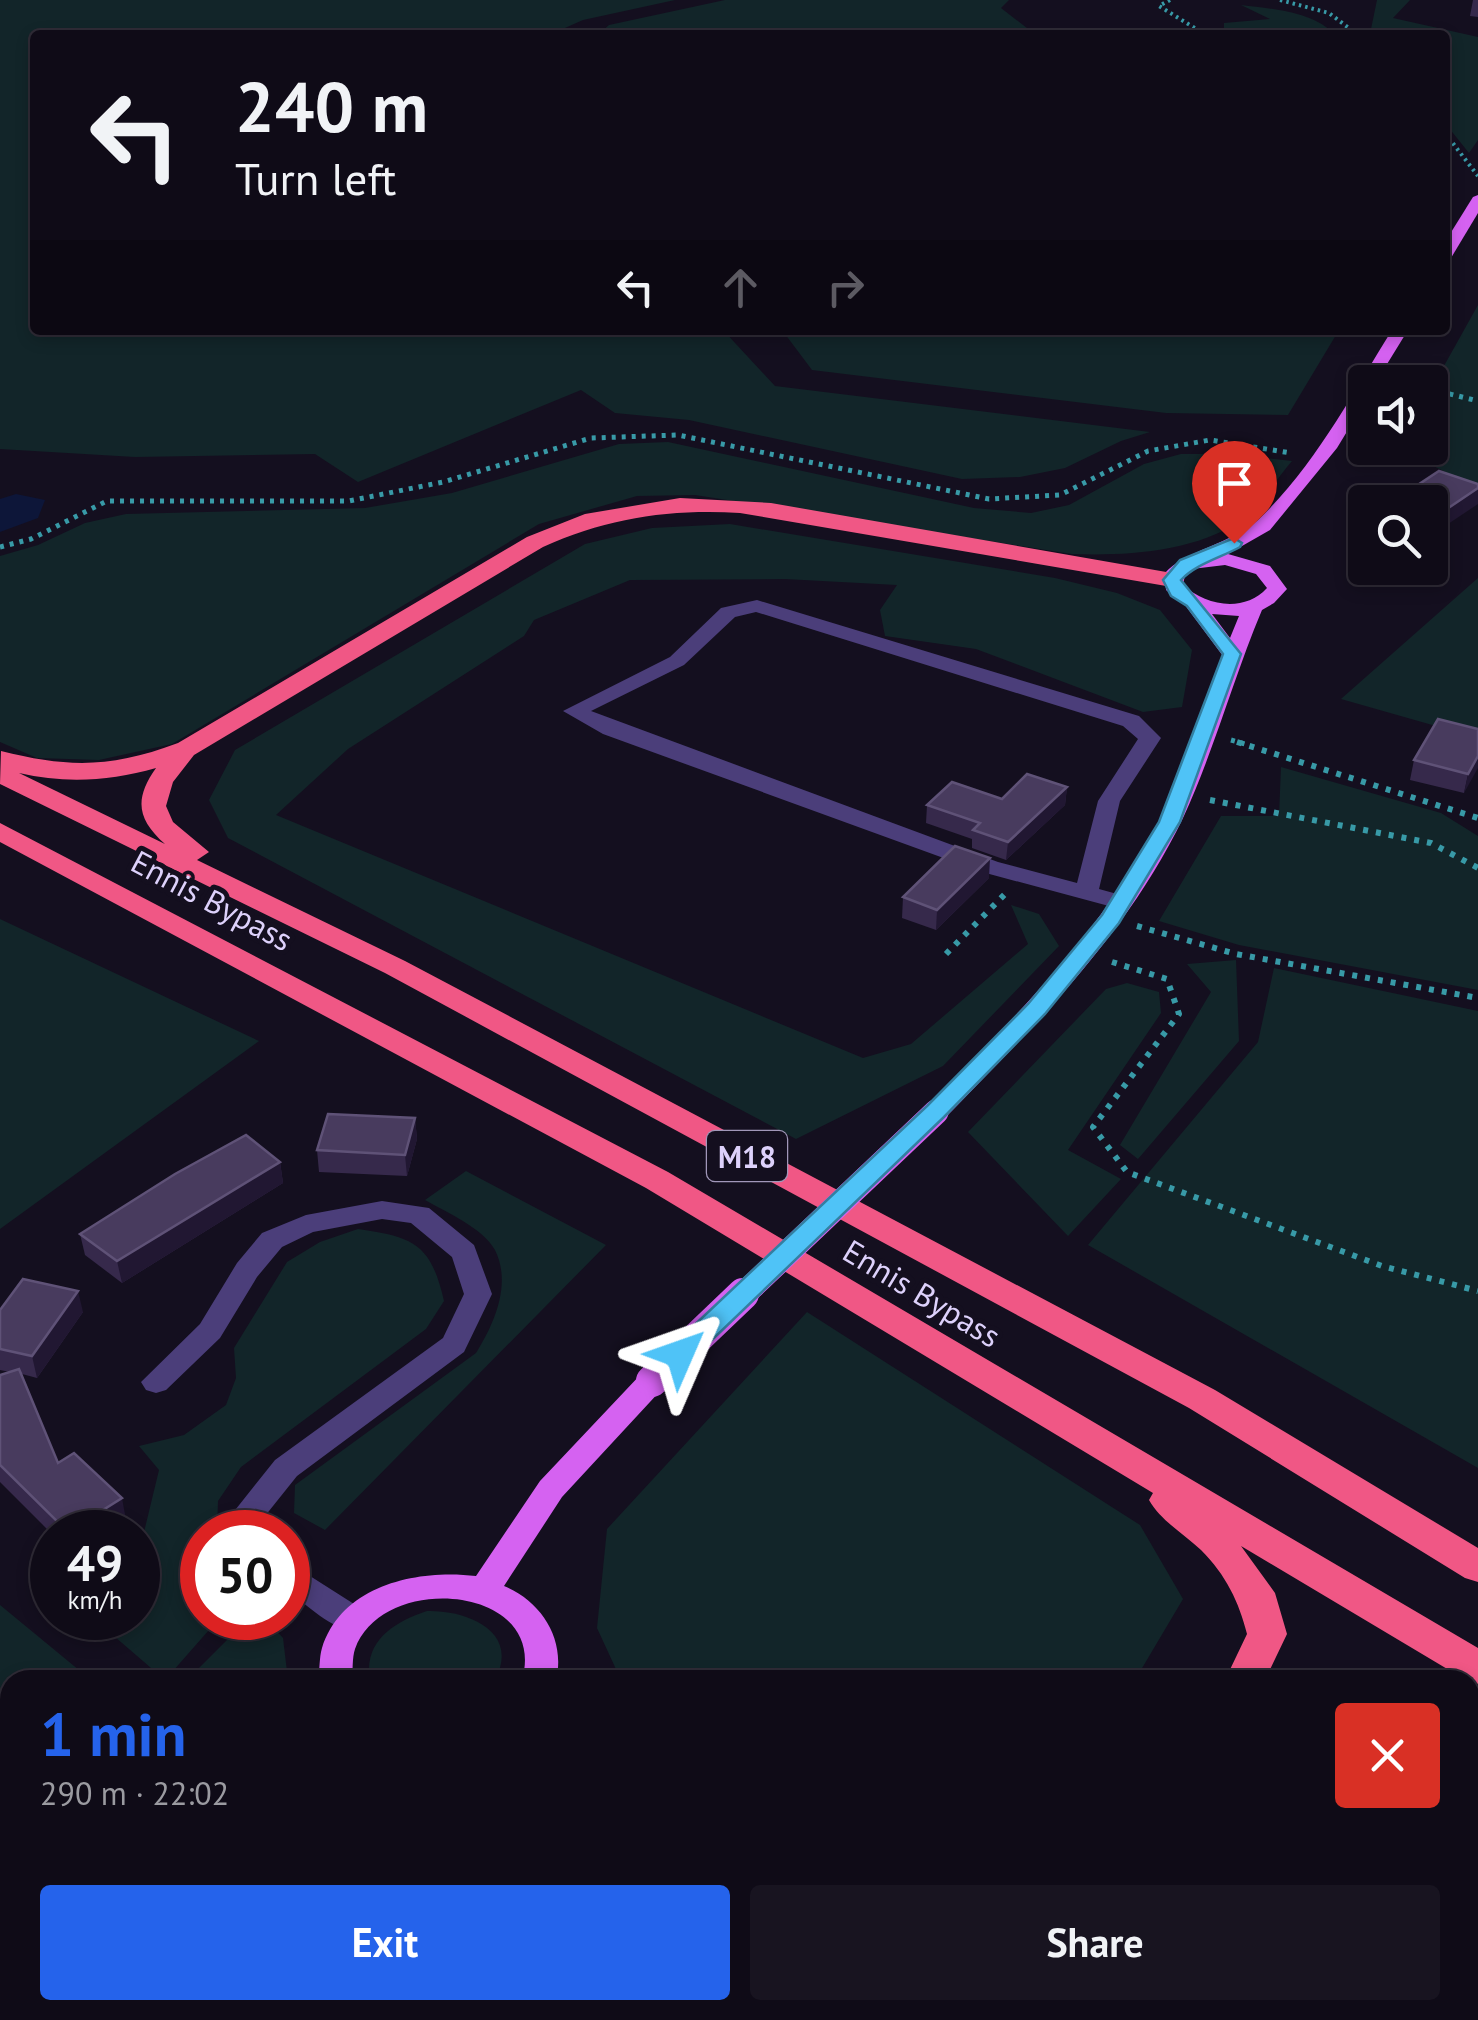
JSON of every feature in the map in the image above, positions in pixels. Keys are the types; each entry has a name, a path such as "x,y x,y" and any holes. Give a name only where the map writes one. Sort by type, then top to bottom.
{"highway":[{"path":"0,759 60,774 96,774 156,761 186,749 535,542 569,525 642,506 716,503 771,510 1172,580"},
{"path":"186,749 152,791 151,811 162,832 395,967"},
{"name":"Ennis Bypass","path":"0,774 395,967 1202,1399 1478,1567"},
{"name":"Ennis Bypass","path":"0,831 658,1180 1478,1668"},
{"path":"1106,1445 1216,1542 1256,1593 1267,1634 1249,1670"}],"main road":[{"path":"1450,247 1478,200"},
{"path":"1378,365 1397,335"},
{"path":"1204,560 1263,526 1320,457 1348,413"},
{"path":"1262,569 1263,526"},
{"path":"1204,560 1235,560 1262,569 1274,578 1278,589 1270,600 1252,607 1232,610 1193,602 1177,592 1172,580 1186,564 1204,560"},
{"path":"1193,602 1232,654"},
{"path":"485,1588 551,1488 652,1381 936,1112 1036,1009 1116,910 1169,822 1252,607"},
{"path":"334,1670 354,1620 408,1588 438,1582 485,1588 516,1604 539,1634 543,1670"}],"street":[{"path":"1086,893 1109,801 1150,738 1131,721 757,606 728,612 677,661 574,711 611,729 990,866 1086,893 1116,910"},
{"path":"156,1382 210,1330 247,1270 272,1240 306,1224 382,1210 419,1215 464,1252 478,1294 454,1345 286,1468 251,1510"},
{"path":"310,1590 354,1620"}],"path":[{"path":"1170,0 1159,6 1198,30"},
{"path":"1280,0 1319,7 1353,30"},
{"path":"1450,139 1478,176"},
{"path":"1448,394 1478,401"},
{"path":"0,547 30,539 107,501 349,502 444,482 591,438 678,435 989,499 1060,495 1148,451 1210,440 1320,457"},
{"path":"1204,732 1478,818"},
{"path":"1179,796 1276,810 1430,844 1478,868"},
{"path":"946,954 1009,891"},
{"path":"1116,910 1236,954 1478,998"},
{"path":"1082,953 1166,979 1180,1014 1094,1127 1127,1172 1382,1266 1478,1291"}],"green space":[{"path":"0,0 675,0 583,20 560,30 30,30 30,335 728,335 775,386 1150,432 1121,441 1065,468 1020,477 962,479 689,420 615,413 581,390 358,482 315,454 135,457 0,449"},
{"path":"725,0 1009,0 1001,8 1029,30 604,30 609,25"},
{"path":"1377,0 1410,0 1393,18 1447,30 1372,30"},
{"path":"1241,5 1304,16 1329,30 1224,30 1224,23 1270,19"},
{"path":"1450,31 1478,37 1478,140 1469,153 1450,129"},
{"path":"1478,305 1478,489 1432,465 1448,465 1448,365 1445,365"},
{"path":"786,335 1336,335 1288,415 1166,413 812,370"},
{"path":"668,442 974,508 1031,513 1069,505 1144,464 1181,454 1229,454 1292,461 1254,508 1222,531 1181,546 1115,554 1072,554 695,495 637,496 539,524 172,744 99,760 37,758 0,742 0,556 38,545 85,523 126,514 365,508 452,493 619,444"},
{"path":"730,524 1055,578 1117,593 1160,610 1192,650 1182,707 1143,712 976,649 885,636 880,610 897,585 785,579 630,580 534,620 524,636 348,749 276,815 863,1058 911,1044 1028,944 1011,905 1039,914 1059,946 943,1066 796,1139 228,838 209,800 235,750 585,544 652,528"},
{"path":"1478,578 1478,738 1341,699"},
{"path":"1281,767 1441,813 1478,836 1478,990 1239,945 1159,921 1221,816 1279,816"},
{"path":"0,919 259,1041 0,1229"},
{"path":"1236,960 1239,1041 1138,1159 1120,1145 1211,992 1187,964"},
{"path":"1274,968 1478,1011 1478,1468 1088,1245 1258,1042"},
{"path":"1127,983 1159,992 1161,1013 1068,1150 1121,1179 1068,1236 968,1132 1106,989"},
{"path":"466,1171 606,1245 325,1530 310,1522 310,1510 294,1510 295,1485 476,1353 499,1303 502,1276 495,1250 473,1228 425,1200"},
{"path":"358,1229 393,1236 406,1240 426,1255 444,1301 426,1329 241,1467 218,1501 218,1510 180,1510 180,1640 200,1640 174,1670 153,1670 119,1640 160,1640 160,1510 149,1510 159,1470 139,1446 184,1435 226,1405 236,1378 234,1348 287,1262 320,1242"},
{"path":"807,1312 1140,1525 1183,1599 1141,1670 616,1670 597,1628 607,1529"},
{"path":"0,1605 30,1630 30,1640 42,1640 79,1670 0,1670"},
{"path":"427,1611 472,1619 495,1636 501,1648 499,1670 369,1670 376,1644 403,1621"},
{"path":"227,1640 283,1640 287,1670 197,1670"}],"water":[{"path":"16,494 45,500 38,518 0,532 0,499"}],"building":[{"path":"1439,471 1478,484 1478,488 1448,508 1448,485 1418,485"},
{"path":"1438,719 1478,729 1478,756 1468,774 1414,760"},
{"path":"1027,774 1067,787 1008,842 973,830 980,823 927,805 952,782 1002,799"},
{"path":"955,846 990,858 937,910 903,897"},
{"path":"328,1114 415,1118 405,1155 317,1150"},
{"path":"246,1135 280,1162 117,1261 80,1234 175,1174"},
{"path":"23,1279 78,1291 32,1356 0,1349 0,1310"},
{"path":"19,1369 58,1463 74,1453 122,1498 103,1510 46,1510 0,1465 0,1375"}],"route":[{"path":"680,1354 936,1112 1036,1009 1111,918 1169,822 1232,654 1193,602 1177,592 1172,580 1186,564 1204,560 1234,543"}]}
